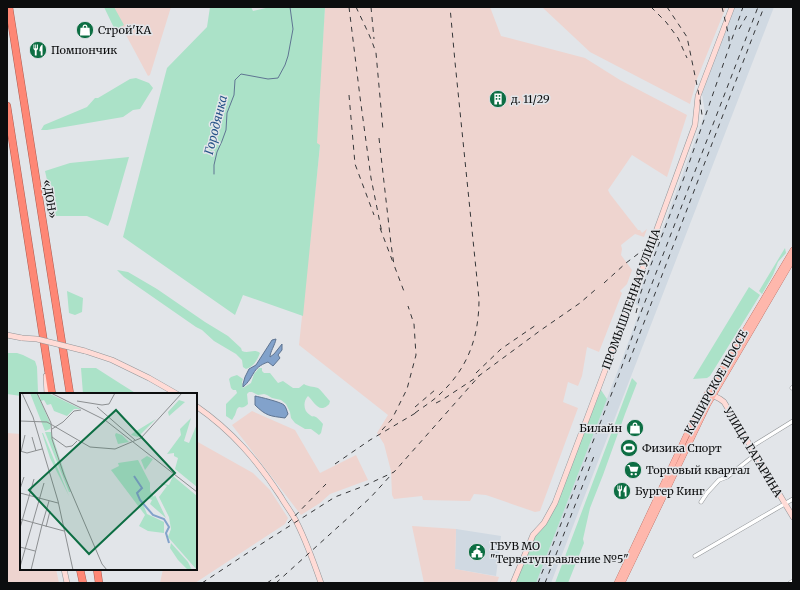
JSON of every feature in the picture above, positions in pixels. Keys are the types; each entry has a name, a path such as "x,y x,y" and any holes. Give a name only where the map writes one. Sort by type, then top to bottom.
{"highway":[{"name":"«ДОН»","path":"9,7 70,393"},
{"path":"7,106 52,393"},
{"path":"80,570 83,583"},
{"path":"97,570 99,583"}],"main road":[{"name":"КАШИРСКОЕ ШОССЕ","path":"617,583 688,431 793,250"},
{"name":"КАШИРСКОЕ ШОССЕ","path":"622,583 630,569 710,394 793,259"}],"street":[{"name":"ПРОМЫШЛЕННАЯ УЛИЦА","path":"513,583 533,535 544,523 555,503 606,368 694,125 698,96 732,7"},
{"path":"7,335 37,339 86,351 112,360 175,393"},
{"path":"45,353 47,393"},
{"name":"УЛИЦА ГАГАРИНА","path":"710,394 724,402 793,517"},
{"path":"197,407 227,430 269,479 296,522 310,552 321,583"},
{"path":"751,447 793,421"},
{"path":"701,502 718,481 727,477 756,454"},
{"path":"695,556 793,499"},
{"path":"64,570 67,583"}],"shaded area":[{"path":"111,7 171,7 150,75 148,76"},
{"path":"325,7 490,7 501,36 585,58 620,80 687,115 667,177 632,155 608,190 638,230 642,233 647,229 644,237 635,234 621,245 621,255 632,270 627,284 620,291 622,293 599,352 587,347 582,376 578,386 568,382 563,402 578,408 540,511 535,512 486,495 474,494 470,501 423,500 422,496 394,499 392,495 391,471 384,444 377,433 388,415 299,345 320,146 316,143"},
{"path":"542,7 726,7 697,79 690,104 590,52"},
{"path":"734,7 774,7 551,583 536,583 641,307 635,304 705,113 702,94"},
{"path":"252,411 295,430 320,473 356,455 368,480 330,494 320,503 301,515 232,425"},
{"path":"7,433 20,434 20,570 56,570 59,583 7,583"},
{"path":"197,442 253,473 270,490 288,518 285,524 195,583 160,583 163,570 197,570"},
{"path":"412,526 456,529 455,569 499,577 497,583 424,583"},
{"name":"ГБУВ МО \"Терветуправление №5\"","path":"456,529 501,536 496,576 455,569"}],"green space":[{"path":"104,7 114,7 124,25 115,30"},
{"path":"210,7 251,7 253,11 270,7 325,7 317,143 320,145 303,316 243,295 235,315 123,237 167,68 207,27"},
{"path":"136,78 149,83 153,88 140,109 133,110 123,117 41,130 44,125 87,107 95,98 98,98 130,79"},
{"path":"129,157 108,226 87,216 55,216 45,171 70,163"},
{"path":"785,248 786,253 778,262 773,275 762,294 759,291"},
{"path":"117,270 128,272 157,289 228,336 241,348 242,351 256,351 260,353 256,361 251,367 246,369 243,367 242,360 236,354 214,341 202,330 124,277"},
{"path":"749,287 760,295 710,376 707,378 693,379"},
{"path":"67,291 83,298 82,312 75,315 69,313"},
{"path":"7,353 17,353 35,361 37,367 38,392 20,393 20,396 7,394"},
{"path":"81,368 96,368 135,393 83,393"},
{"path":"259,368 262,368 264,373 270,373 278,383 283,381 293,388 299,388 304,384 318,388 322,392 330,401 324,408 318,407 308,396 305,403 306,411 312,416 316,417 323,424 319,435 311,429 305,429 295,423 291,418 286,404 281,400 264,394 258,395 249,392 247,394 248,404 237,409 232,420 226,416 226,404 237,393 236,390 231,388 229,379 237,375 243,379 243,388 251,383 254,374"},
{"path":"632,378 637,383 590,508 583,539 584,543 568,583 555,583"},
{"path":"601,390 607,399 536,583 516,583 535,536 557,499"}],"water":[{"path":"276,339 270,357 282,344 282,350 278,355 280,358 273,366 268,362 259,367 243,387 245,377 249,369 256,365 272,340"},
{"path":"255,396 284,405 288,414 285,418 272,416 265,413 255,405"}],"waterway":[{"name":"Городянка","path":"214,174 214,165 217,152 226,130 227,113 234,95 235,80 241,74 268,79 278,78 288,56 293,29 290,7"}],"railway":[{"path":"349,7 371,178 382,233"},
{"path":"356,7 376,53 383,130"},
{"path":"371,7 374,39"},
{"path":"415,413 437,397 458,374 470,351 477,326 479,299 450,7"},
{"path":"651,7 666,22 678,38 687,58"},
{"path":"667,7 687,37 700,100 702,115 701,119"},
{"path":"722,7 729,42"},
{"path":"636,313 641,292 685,175 743,7"},
{"path":"538,583 620,372 638,320 758,7"},
{"path":"629,362 764,7"},
{"path":"739,29 749,12"},
{"path":"349,95 355,164 374,215"},
{"path":"379,138 394,265 405,294"},
{"path":"380,228 394,265"},
{"path":"604,283 626,263 651,244 660,234"},
{"path":"436,403 480,375 580,303 595,290"},
{"path":"382,430 392,419 407,389 416,355 414,324 408,306"},
{"path":"476,373 501,349 536,325"},
{"path":"202,583 335,497 394,472 480,375"},
{"path":"415,407 435,390"},
{"path":"335,464 370,440 419,411"},
{"path":"545,583 594,456"},
{"path":"276,583 370,498 391,475"},
{"path":"288,523 326,484"},
{"path":"267,583 279,575"}],"place":[{"name":"Строй'КА","path":"85,30"},
{"name":"Помпончик","path":"38,50"},
{"name":"д. 11/29","path":"498,99"},
{"name":"Билайн","path":"635,428"},
{"name":"Физика Спорт","path":"629,448"},
{"name":"Торговый квартал","path":"633,470"},
{"name":"Бургер Кинг","path":"622,491"},
{"name":"ГБУВ МО \"Терветуправление №5\"","path":"477,552"}]}
